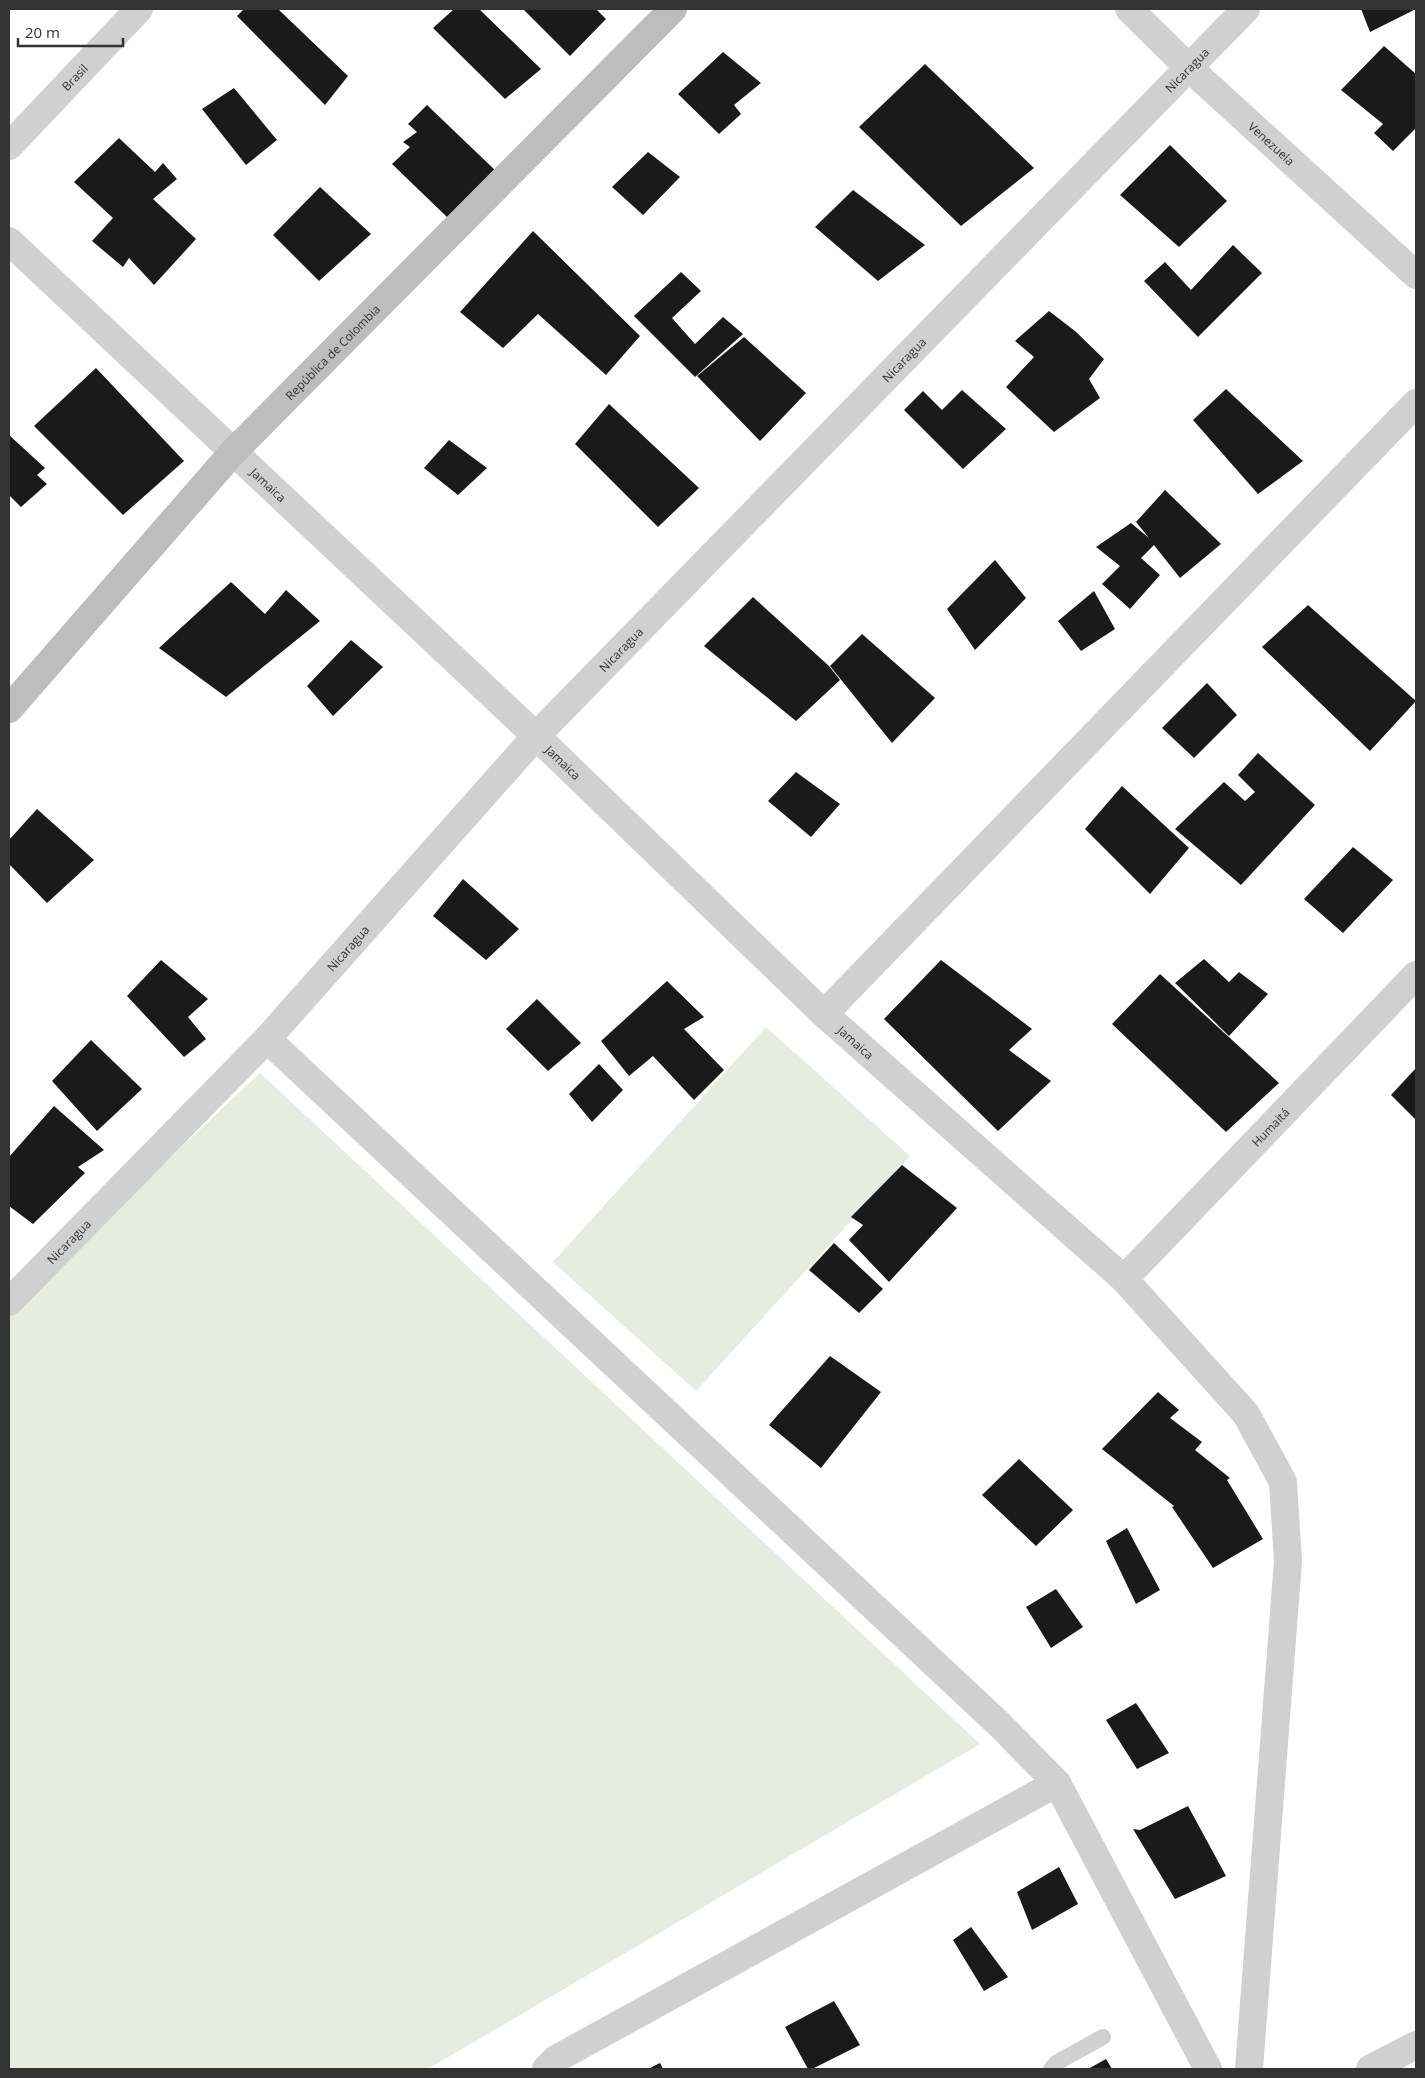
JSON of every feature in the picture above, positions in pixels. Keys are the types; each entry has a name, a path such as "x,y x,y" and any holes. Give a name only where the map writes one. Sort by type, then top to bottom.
{"street":[{"name":"Brasil","path":"9,146 139,9"},
{"name":"República de Colombia","path":"9,709 234,451 673,9"},
{"name":"Venezuela","path":"1129,9 1188,68 1416,275"},
{"name":"Nicaragua","path":"9,1302 267,1039 536,736 1246,9"},
{"name":"Jamaica","path":"9,241 536,736 824,1014 1124,1280 1246,1414 1283,1482 1288,1561 1249,2069"},
{"path":"824,1014 1416,403"},
{"name":"Humaitá","path":"1124,1280 1416,975"},
{"path":"267,1039 985,1711 1057,1783 1208,2069"},
{"path":"546,2069 556,2059 1057,1783"},
{"path":"1370,2069 1416,2045"}],"lane":[{"path":"1051,2069 1056,2063 1103,2037"}],"shaded area":[{"path":"766,1027 910,1156 696,1391 553,1262"},
{"path":"260,1073 980,1744 428,2069 9,2069 9,1309"}],"building":[{"path":"244,9 278,9 348,76 325,105 237,16"},
{"path":"454,9 479,9 541,69 505,99 433,28"},
{"path":"523,9 596,9 606,19 570,56"},
{"path":"1361,9 1416,9 1370,32"},
{"path":"1384,46 1416,74 1416,128 1393,151 1374,133 1383,124 1341,90"},
{"path":"723,52 761,83 734,105 741,114 719,134 678,94"},
{"path":"925,64 1034,168 961,226 859,127"},
{"path":"234,88 277,140 246,165 202,109"},
{"path":"427,105 497,172 448,218 392,164 410,147 403,142 417,132 408,124"},
{"path":"119,138 155,172 163,163 177,179 153,199 196,239 154,285 129,258 123,267 92,241 113,218 74,182"},
{"path":"1170,145 1227,201 1179,247 1120,195"},
{"path":"648,152 680,177 643,215 612,187"},
{"path":"320,187 371,234 319,281 273,235"},
{"path":"853,190 925,245 878,281 815,227"},
{"path":"533,231 640,336 606,375 538,314 503,348 460,312"},
{"path":"1233,245 1262,273 1198,337 1144,281 1165,262 1191,290"},
{"path":"681,272 701,291 672,318 695,344 723,317 743,334 695,377 634,316"},
{"path":"1049,311 1075,331 1104,359 1089,379 1100,398 1054,432 1006,387 1034,357 1015,341"},
{"path":"744,337 806,393 760,441 697,376"},
{"path":"96,368 184,461 123,515 34,426"},
{"path":"1226,389 1303,461 1258,494 1193,420"},
{"path":"962,390 1006,429 963,469 904,410 923,391 942,410"},
{"path":"609,404 699,488 658,527 575,444"},
{"path":"9,435 45,468 37,475 47,484 21,507 9,495"},
{"path":"449,440 487,468 458,495 424,468"},
{"path":"1165,490 1221,544 1180,578 1154,545 1141,558 1160,575 1130,609 1102,584 1120,566 1096,547 1131,523 1149,538 1136,522"},
{"path":"995,560 1026,598 975,650 947,609"},
{"path":"231,582 265,614 286,590 320,621 226,697 159,648"},
{"path":"1094,591 1115,629 1081,651 1058,621"},
{"path":"753,597 829,666 840,680 796,721 704,646"},
{"path":"1308,605 1416,701 1370,751 1262,647"},
{"path":"862,634 935,698 892,743 830,666"},
{"path":"351,640 383,667 333,716 307,686"},
{"path":"1207,683 1237,715 1194,758 1162,728"},
{"path":"1258,753 1315,805 1241,885 1175,829 1224,782 1245,801 1255,792 1238,775"},
{"path":"796,772 840,804 811,837 768,801"},
{"path":"1122,786 1189,848 1150,894 1085,829"},
{"path":"37,809 94,860 47,903 9,864 9,840"},
{"path":"1353,847 1393,880 1343,933 1304,899"},
{"path":"463,879 519,929 486,960 433,916"},
{"path":"1204,959 1229,982 1239,972 1268,994 1229,1036 1175,983"},
{"path":"161,960 208,999 188,1017 206,1039 184,1057 127,996"},
{"path":"941,960 1032,1029 1009,1050 1051,1081 998,1131 884,1019"},
{"path":"1160,974 1279,1083 1226,1132 1112,1024"},
{"path":"667,981 704,1017 684,1029 724,1070 694,1100 653,1056 629,1076 601,1041"},
{"path":"537,999 581,1043 548,1071 506,1029"},
{"path":"91,1040 142,1089 97,1131 52,1081"},
{"path":"599,1064 623,1090 592,1122 569,1094"},
{"path":"1416,1068 1416,1120 1391,1095"},
{"path":"54,1106 104,1150 78,1167 85,1173 33,1224 9,1206 9,1157"},
{"path":"902,1165 957,1208 889,1282 849,1240 863,1225 851,1217"},
{"path":"834,1243 883,1289 859,1313 809,1270"},
{"path":"830,1356 881,1392 821,1468 769,1425"},
{"path":"1158,1392 1179,1410 1170,1418 1202,1442 1195,1450 1230,1478 1227,1480 1263,1539 1213,1568 1172,1507 1174,1506 1102,1449"},
{"path":"1019,1459 1073,1510 1036,1546 982,1495"},
{"path":"1127,1528 1160,1590 1136,1604 1106,1541"},
{"path":"1056,1589 1083,1627 1051,1648 1026,1607"},
{"path":"1136,1703 1169,1753 1137,1769 1106,1720"},
{"path":"1188,1806 1226,1876 1175,1899 1133,1829 1140,1830"},
{"path":"1059,1867 1078,1904 1032,1930 1017,1892"},
{"path":"971,1927 1008,1977 984,1991 953,1940"},
{"path":"834,2001 860,2045 812,2069 808,2069 785,2027"},
{"path":"1106,2059 1112,2069 1088,2069"},
{"path":"660,2063 663,2069 648,2069"}]}
